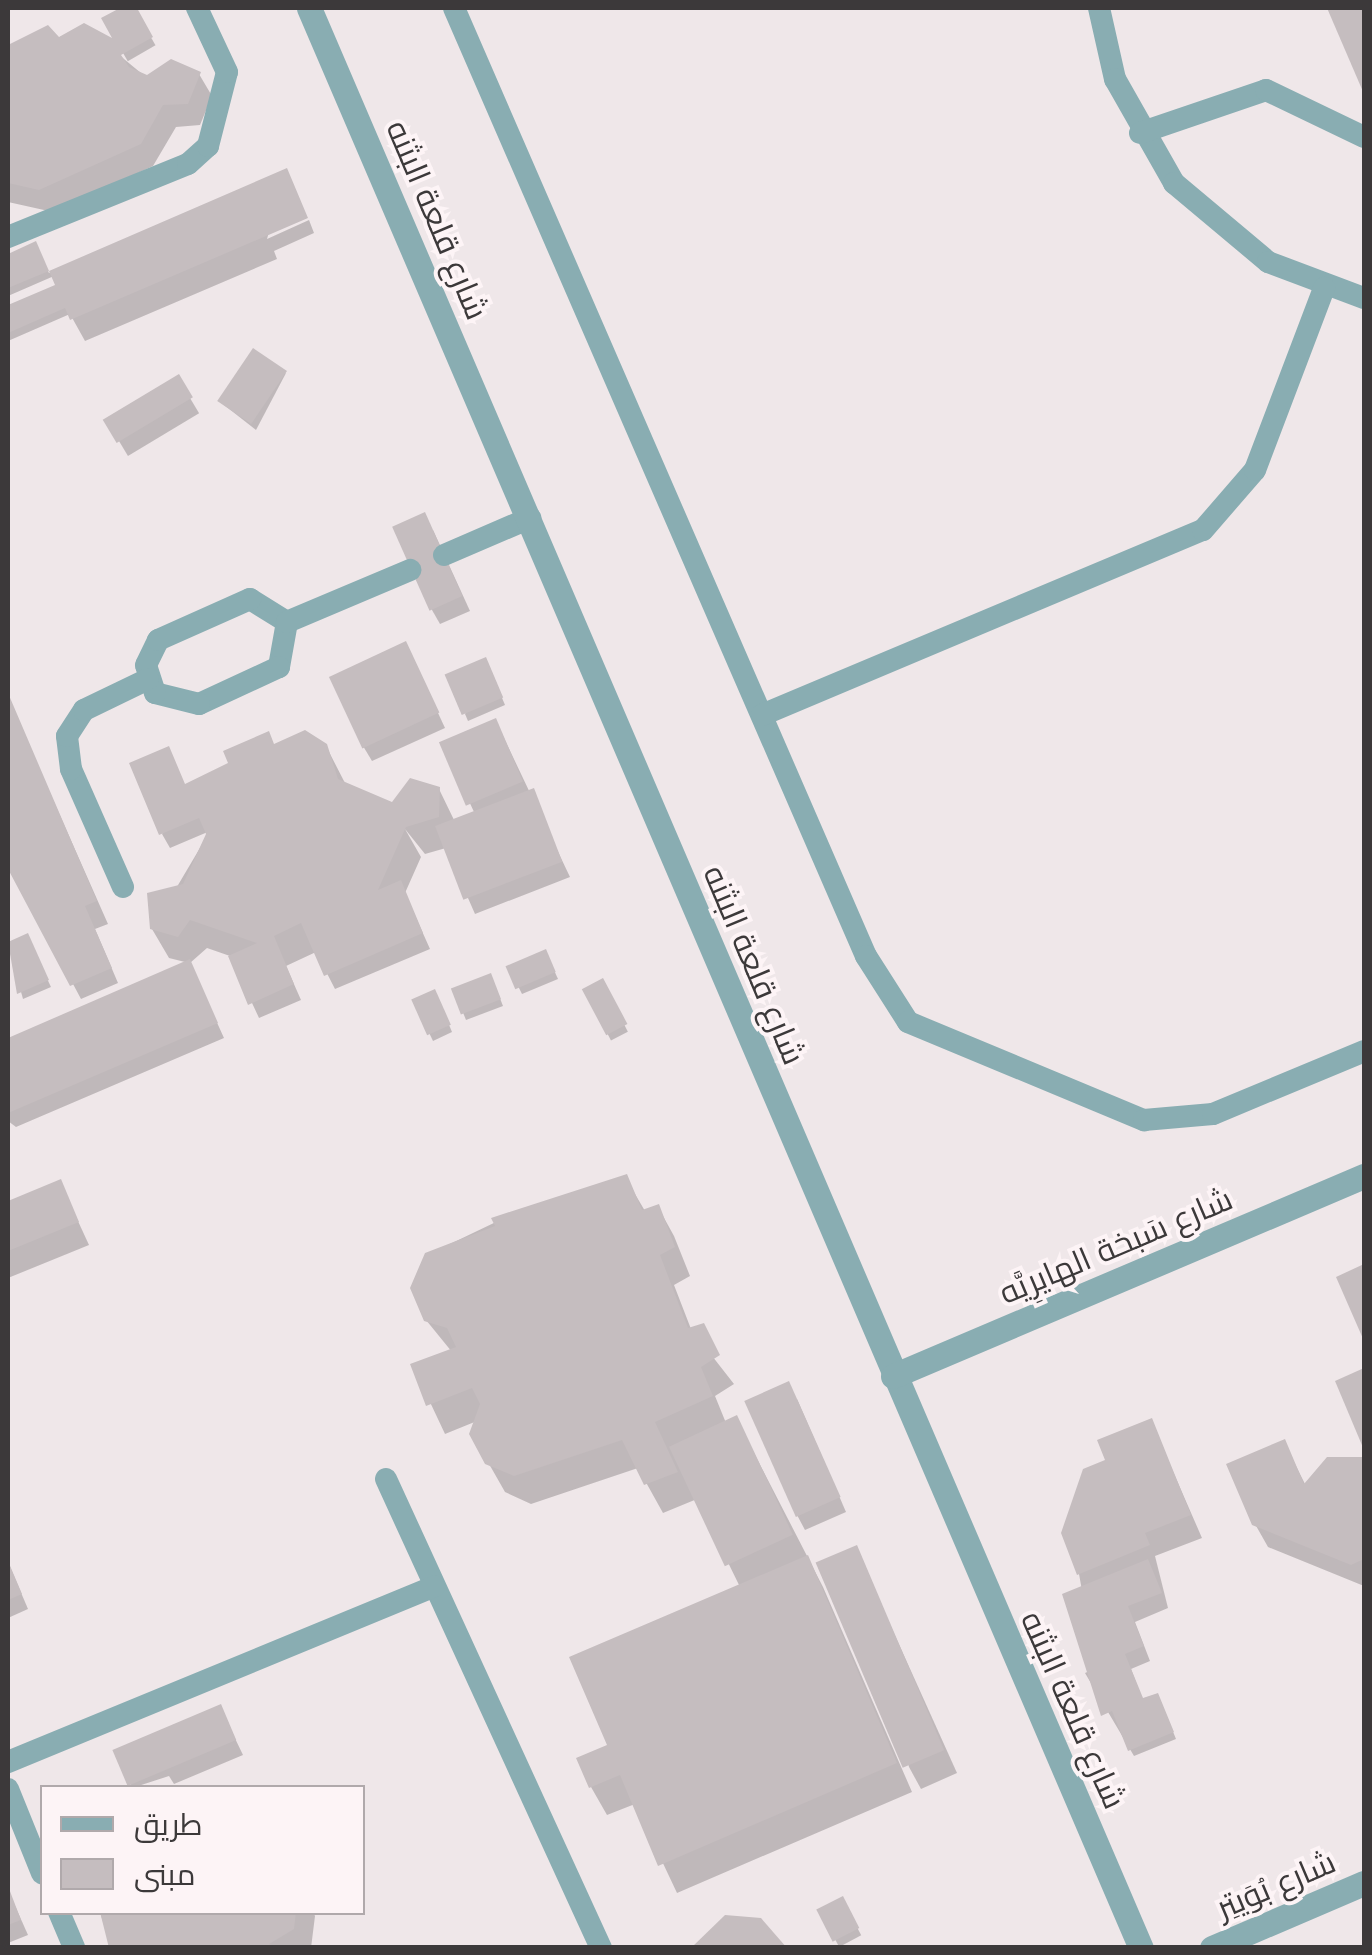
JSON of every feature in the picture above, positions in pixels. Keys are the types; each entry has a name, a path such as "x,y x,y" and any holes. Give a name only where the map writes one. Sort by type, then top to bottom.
{"street":[{"name":"شارع قلعة البثنه","path":"309,8 530,518 892,1376 1141,1948"},
{"name":"شارع سَبخة الهايرِيَّه","path":"892,1376 1364,1176"},
{"name":"شارع بُوَيتِر","path":"1212,1948 1364,1882"}],"lane":[{"path":"8,238 188,164 208,146 221,123 227,72 197,8"},
{"path":"454,8 882,992 941,1043 1144,1120 1213,1114 1364,1050"},
{"path":"1099,8 1140,133 1218,227 1324,288 1364,298"},
{"path":"1140,133 1266,90 1364,137"},
{"path":"762,714 1203,530 1255,470 1324,288"},
{"path":"444,554 530,518"},
{"path":"288,622 410,570"},
{"path":"124,887 71,769 67,736 84,710 148,678 158,640 235,603 266,602 288,622 288,654 278,667 199,704 168,702 148,678"},
{"path":"386,1478 601,1948"},
{"path":"8,1762 434,1586"},
{"path":"8,1789 40,1868"},
{"path":"60,1915 74,1948"}],"building":[{"path":"120,8 137,8 153,37 121,55 129,67 147,75 171,59 201,72 188,104 163,105 141,144 39,190 8,183 8,45 48,25 59,37 84,23 112,38 101,18"},
{"path":"1327,8 1364,8 1364,94"},
{"path":"287,168 308,218 70,320 65,308 8,333 8,305 55,285 49,271"},
{"path":"36,241 49,271 8,288 8,254"},
{"path":"253,348 287,371 251,424 217,401"},
{"path":"179,374 193,397 117,443 103,420"},
{"path":"425,512 462,596 430,611 392,527"},
{"path":"406,641 439,713 362,749 329,677"},
{"path":"486,657 503,698 462,715 445,675"},
{"path":"8,693 97,901 85,906 112,968 70,986 8,869"},
{"path":"496,718 523,782 466,806 439,742"},
{"path":"305,730 327,744 338,779 392,802 410,778 440,787 439,817 406,827 378,890 401,880 423,933 324,976 301,923 274,936 294,984 248,1005 228,956 257,943 190,920 178,937 150,929 147,893 183,884 206,834 199,818 159,835 129,763 169,746 185,784 228,763 223,751 269,731 274,744"},
{"path":"534,788 562,862 463,900 435,826"},
{"path":"28,933 49,980 17,994 8,942"},
{"path":"546,949 556,972 515,989 505,966"},
{"path":"190,959 218,1023 8,1113 8,1038"},
{"path":"491,973 501,999 461,1015 451,988"},
{"path":"603,978 627,1024 606,1035 582,989"},
{"path":"435,989 451,1025 427,1035 411,1000"},
{"path":"627,1174 642,1210 659,1204 675,1247 660,1255 688,1328 704,1323 720,1355 701,1367 713,1396 655,1422 678,1472 644,1485 622,1440 514,1476 485,1464 469,1434 480,1404 472,1388 426,1406 410,1364 456,1347 447,1328 424,1321 410,1288 425,1253 495,1226 491,1218"},
{"path":"61,1179 79,1222 8,1251 8,1201"},
{"path":"1364,1264 1364,1341 1336,1277"},
{"path":"1364,1368 1364,1450 1335,1381"},
{"path":"789,1381 841,1497 796,1517 744,1401"},
{"path":"737,1415 793,1535 725,1566 669,1447"},
{"path":"1152,1418 1191,1515 1145,1533 1150,1545 1077,1575 1061,1533 1083,1469 1105,1460 1097,1440"},
{"path":"1285,1439 1304,1484 1327,1457 1364,1457 1364,1559 1351,1565 1252,1525 1226,1464"},
{"path":"857,1545 944,1750 903,1768 816,1563"},
{"path":"808,1555 897,1763 658,1866 620,1775 589,1788 576,1758 607,1745 569,1657"},
{"path":"1148,1559 1162,1593 1128,1606 1144,1646 1125,1654 1143,1698 1158,1693 1174,1732 1128,1751 1112,1711 1101,1716 1062,1594"},
{"path":"8,1561 22,1594 8,1600"},
{"path":"221,1704 236,1740 127,1785 112,1750"},
{"path":"8,1886 21,1920 8,1925"},
{"path":"843,1896 859,1928 833,1942 816,1910"},
{"path":"101,1915 296,1915 294,1929 269,1944 277,1948 109,1948"},
{"path":"725,1915 761,1918 787,1948 691,1948"}]}
